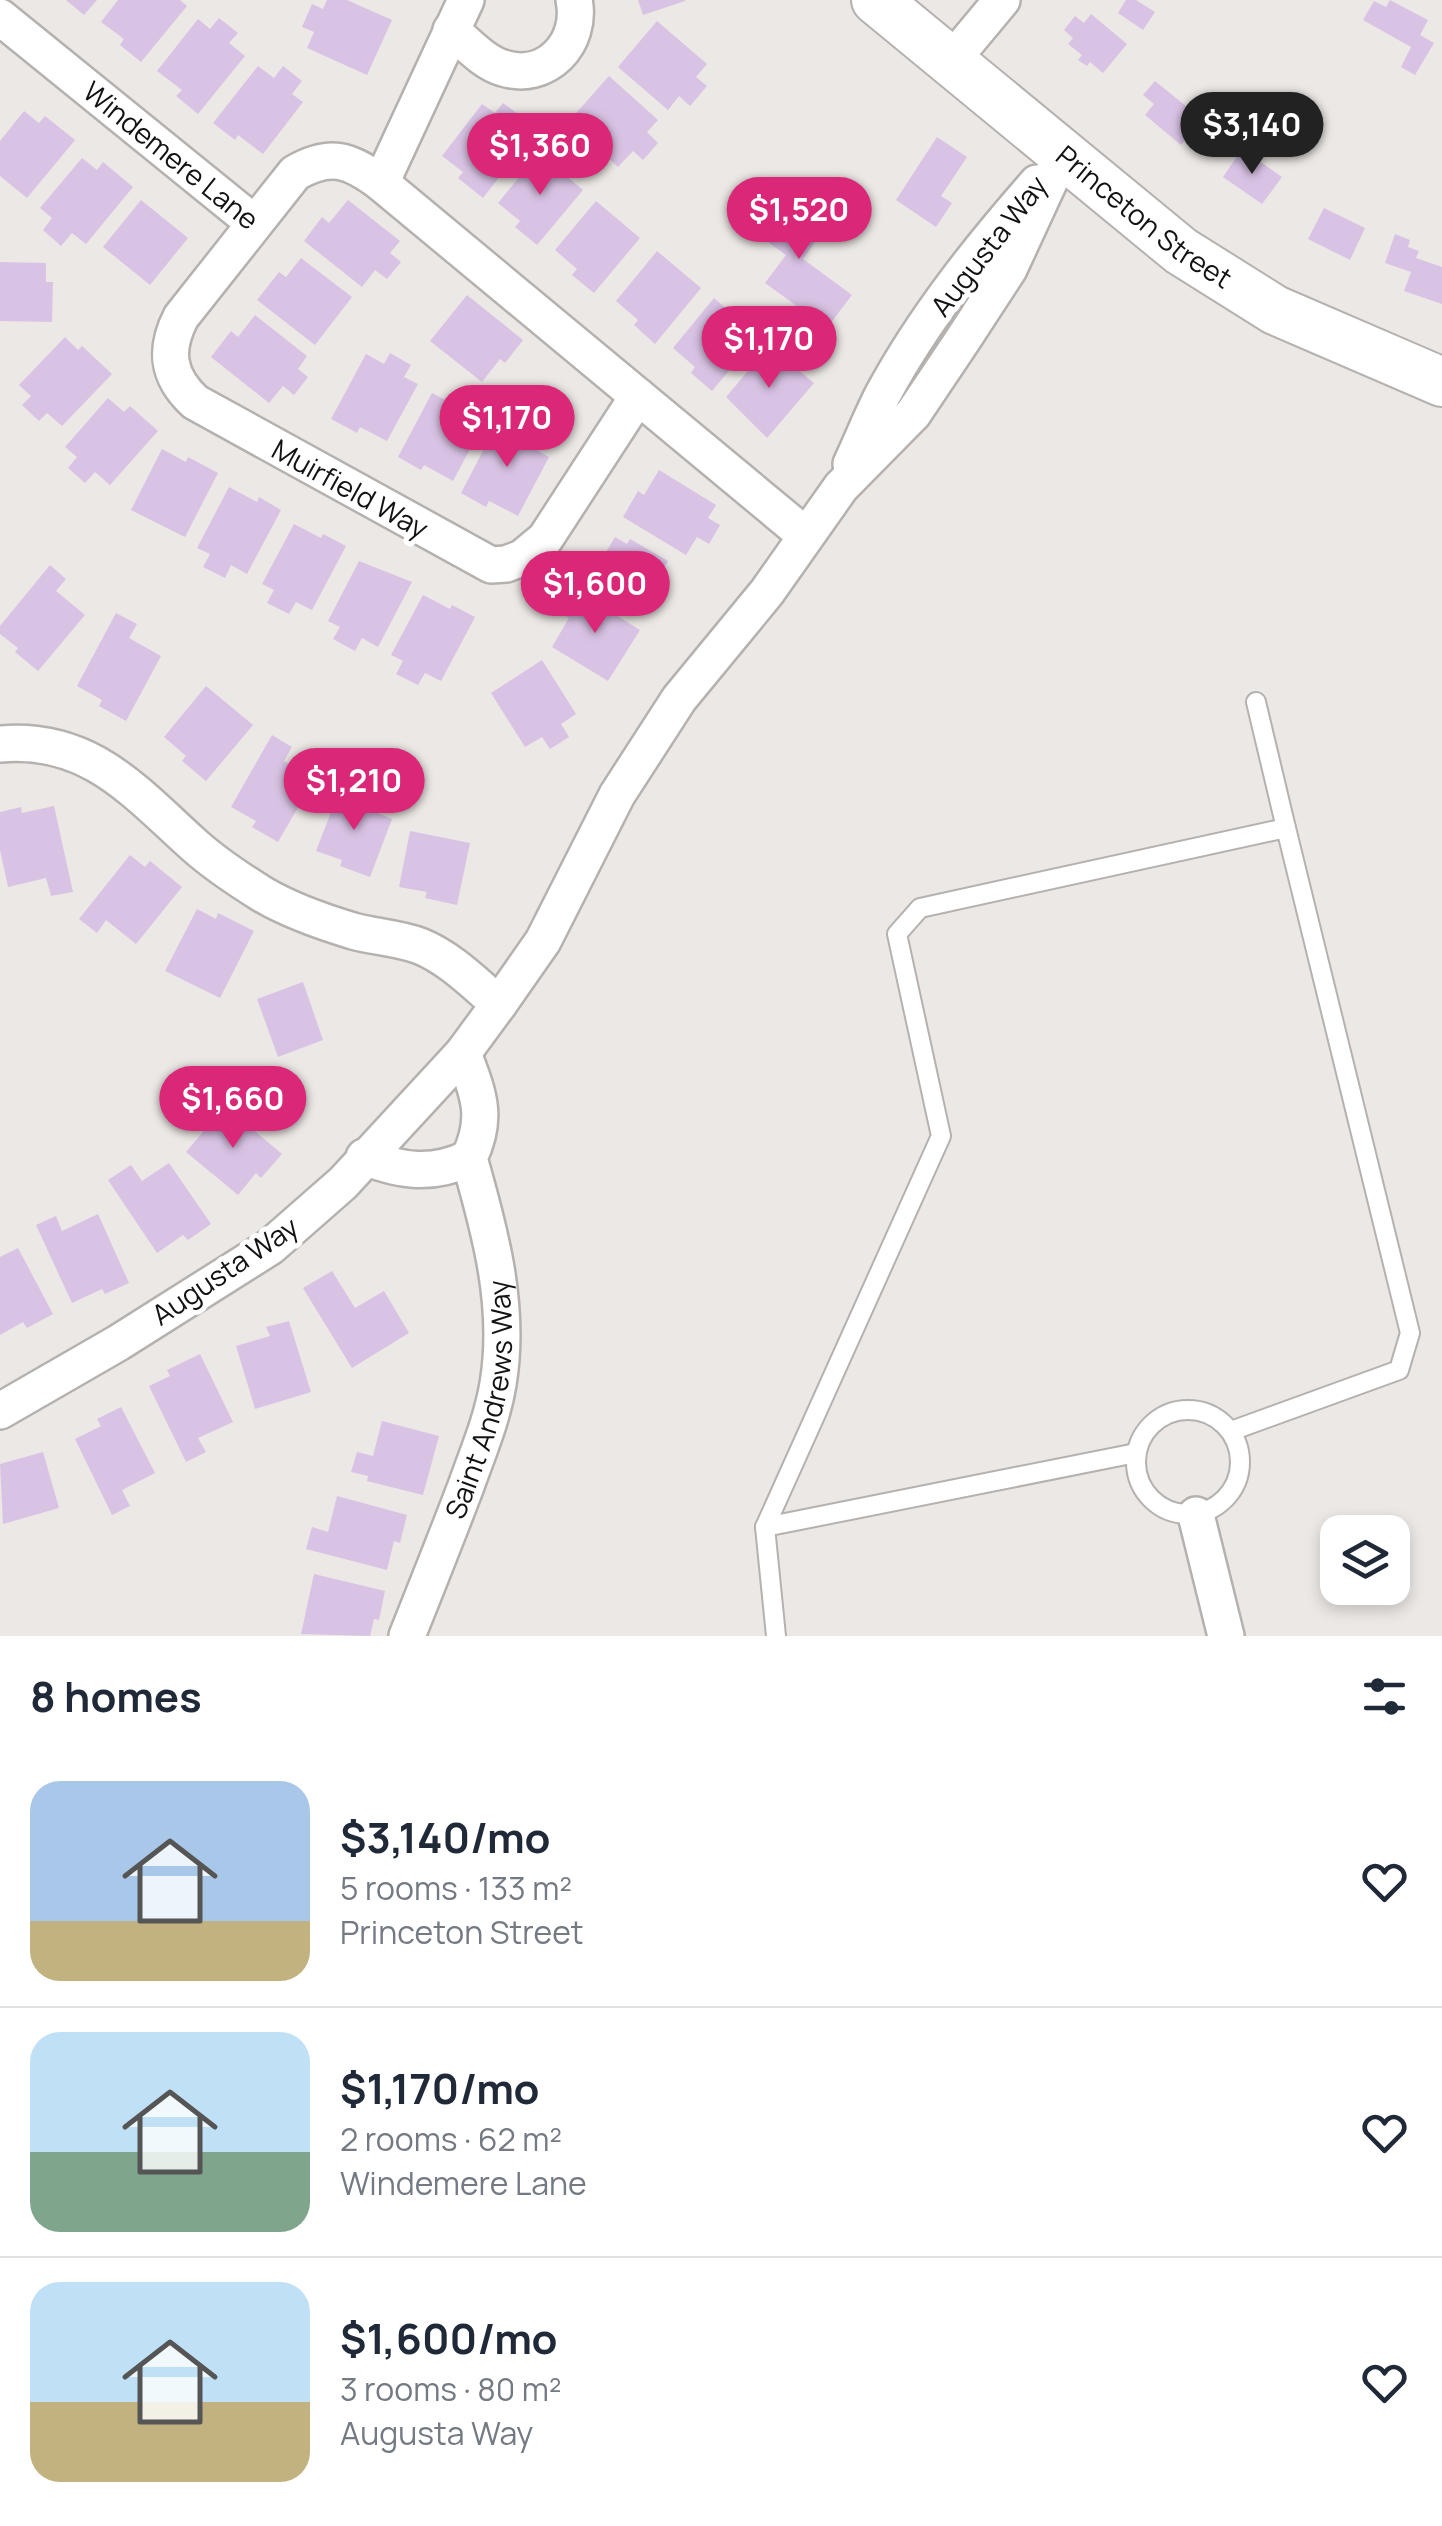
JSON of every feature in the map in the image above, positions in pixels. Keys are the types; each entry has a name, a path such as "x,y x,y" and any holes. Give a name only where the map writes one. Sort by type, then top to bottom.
{"main road":[{"name":"Princeton Street","path":"876,0 1181,251 1275,310 1442,382"}],"street":[{"path":"381,183 458,15 495,65 532,70 554,60 570,40 576,17 574,0"},
{"path":"952,60 1002,0"},
{"name":"Windemere Lane","path":"0,17 254,223 295,173 315,161 338,160 361,168 804,534"},
{"name":"Augusta Way","path":"0,1411 118,1343 270,1247 343,1183 463,1053 542,941 617,795 650,741 679,699 767,592 804,534 840,488 884,394 980,249 1064,152"},
{"name":"Muirfield Way","path":"254,223 182,317 172,336 168,356 172,374 182,390 195,402 476,559 492,565 506,564 534,550 638,396"},
{"path":"0,744 56,746 94,761 128,784 230,874 267,897 352,930 422,947 455,966 499,1004"},
{"name":"Saint Andrews Way","path":"407,1636 490,1422 499,1382 499,1290 491,1235 470,1158 480,1136 481,1112 463,1053"},
{"path":"364,1157 396,1169 426,1171 449,1168 470,1158"},
{"path":"1196,1514 1226,1636"}],"lane":[{"path":"1231,1432 1399,1370 1410,1333 1256,702"},
{"path":"776,1636 765,1527 941,1136 897,934 920,908 1286,828"},
{"path":"1202,1411 1218,1418 1231,1432 1239,1448 1240,1466 1236,1484 1226,1499 1212,1510 1180,1514 1150,1499 1136,1469 1136,1452 1152,1424 1166,1414 1202,1411"},
{"path":"765,1527 1136,1452"}],"building":[{"path":"66,0 97,0 84,15"},
{"path":"118,0 180,0 187,6 141,62 120,45 124,39 101,22"},
{"path":"327,0 347,0 392,20 367,75 307,48 314,32 302,27 312,4 323,9"},
{"path":"638,0 685,0 685,1 643,15"},
{"path":"1126,0 1136,0 1155,12 1143,30 1118,13"},
{"path":"1390,0 1428,20 1420,35 1434,43 1415,75 1401,67 1411,47 1363,20 1374,1 1386,7"},
{"path":"1091,14 1127,44 1103,73 1090,62 1087,66 1078,60 1082,55 1068,44 1073,38 1064,30 1075,16 1084,23"},
{"path":"219,18 238,33 229,43 245,56 198,114 176,96 182,90 157,71 198,19 210,29"},
{"path":"657,21 707,64 696,77 707,86 690,106 679,96 668,110 618,67"},
{"path":"258,66 274,78 283,66 302,81 292,94 303,102 263,154 213,123"},
{"path":"609,76 658,120 647,132 658,143 643,160 633,151 618,167 569,121"},
{"path":"1155,81 1202,119 1181,145 1145,115 1154,104 1143,95"},
{"path":"503,103 522,117 513,130 527,141 483,198 458,178 463,172 442,156 482,104 495,113"},
{"path":"24,111 39,123 45,116 75,140 27,198 0,176 0,141"},
{"path":"937,137 967,157 941,196 952,203 936,227 896,200"},
{"path":"1242,149 1282,177 1262,204 1223,177"},
{"path":"539,153 583,190 537,245 515,227 520,221 498,203"},
{"path":"82,158 97,170 103,162 133,187 86,244 72,233 61,246 43,230 52,218 40,208"},
{"path":"776,193 810,217 807,221 822,232 803,259 852,295 827,328 765,283 786,255 750,229"},
{"path":"141,200 188,238 150,285 103,247"},
{"path":"348,200 400,241 390,253 401,262 387,279 375,270 362,287 304,241 322,217 329,223"},
{"path":"596,201 640,238 594,293 572,275 577,269 555,250"},
{"path":"1324,208 1365,228 1350,260 1308,239"},
{"path":"1395,234 1410,240 1408,247 1419,251 1416,258 1442,267 1442,304 1404,291 1411,272 1385,263"},
{"path":"657,251 701,288 655,344 634,325 638,320 616,301"},
{"path":"301,258 352,297 315,345 257,300 279,272 286,277"},
{"path":"0,262 46,263 46,282 53,282 52,322 0,321"},
{"path":"467,295 523,340 505,363 500,359 482,382 430,341"},
{"path":"714,298 758,336 712,391 691,373 695,367 673,348"},
{"path":"255,315 307,356 298,369 308,377 294,395 283,386 269,403 211,357 231,331 238,337"},
{"path":"65,337 78,350 82,346 112,374 62,426 47,413 39,421 22,405 31,396 19,385"},
{"path":"769,346 814,383 767,438 726,397"},
{"path":"390,353 411,365 404,377 418,384 387,441 360,427 357,433 331,419 366,354 384,364"},
{"path":"432,393 485,421 453,481 424,465 421,470 398,457"},
{"path":"108,398 124,412 130,406 158,431 110,485 95,472 85,483 68,468 77,457 65,447"},
{"path":"519,425 541,437 535,449 549,457 518,516 489,501 486,507 461,493 496,426 514,435"},
{"path":"162,449 218,473 185,537 131,510"},
{"path":"659,470 716,505 708,518 720,525 709,544 697,537 686,555 623,517 638,491 644,495"},
{"path":"229,487 281,510 247,574 231,565 225,578 203,567 210,554 197,548"},
{"path":"294,524 346,546 312,610 296,602 289,614 267,603 274,590 262,584"},
{"path":"615,537 627,544 630,539 668,561 638,613 587,584"},
{"path":"359,561 412,582 378,647 362,638 355,651 333,639 340,627 328,621"},
{"path":"50,565 66,579 56,591 85,615 38,671 15,652 18,648 0,634 0,626"},
{"path":"577,591 640,630 608,681 552,647 569,618 562,614"},
{"path":"423,595 475,617 441,681 425,673 418,685 396,674 403,661 391,655"},
{"path":"116,613 137,624 129,638 161,656 126,721 99,706 102,700 77,686"},
{"path":"542,660 576,714 561,724 569,737 550,749 542,737 525,747 491,693"},
{"path":"206,686 253,725 206,781 182,761 186,756 164,737"},
{"path":"272,735 292,747 284,761 315,778 278,842 252,827 256,821 231,807"},
{"path":"342,784 363,792 358,805 392,819 370,877 340,866 342,860 316,851"},
{"path":"54,806 73,892 51,896 46,878 8,887 0,850 0,812 21,807 22,813"},
{"path":"410,831 470,843 457,905 425,898 427,892 399,887"},
{"path":"130,855 145,867 150,861 182,887 136,944 106,920 97,933 79,919"},
{"path":"197,909 216,919 218,913 254,931 220,998 165,971"},
{"path":"303,982 323,1040 278,1057 257,999"},
{"path":"225,1106 282,1154 261,1178 256,1173 238,1195 186,1152"},
{"path":"169,1163 211,1224 188,1240 183,1235 157,1253 108,1180 131,1165 142,1181"},
{"path":"98,1214 129,1283 105,1294 102,1289 72,1303 36,1225 56,1216 62,1231"},
{"path":"18,1248 53,1314 27,1328 23,1322 0,1335 0,1257"},
{"path":"332,1271 355,1308 384,1291 409,1333 352,1368 303,1288"},
{"path":"289,1321 311,1392 255,1409 236,1346 270,1336 266,1327"},
{"path":"200,1354 233,1422 198,1438 206,1452 186,1462 149,1386 170,1376 167,1370"},
{"path":"121,1407 155,1473 122,1490 130,1506 112,1515 75,1439 101,1426 97,1419"},
{"path":"382,1421 439,1436 423,1495 367,1481 368,1476 351,1472 357,1452 373,1456"},
{"path":"43,1452 59,1508 3,1524 0,1464"},
{"path":"337,1496 407,1515 400,1543 394,1541 387,1570 306,1549 312,1527 328,1532"},
{"path":"314,1574 385,1591 379,1620 374,1619 370,1636 301,1634"}]}
